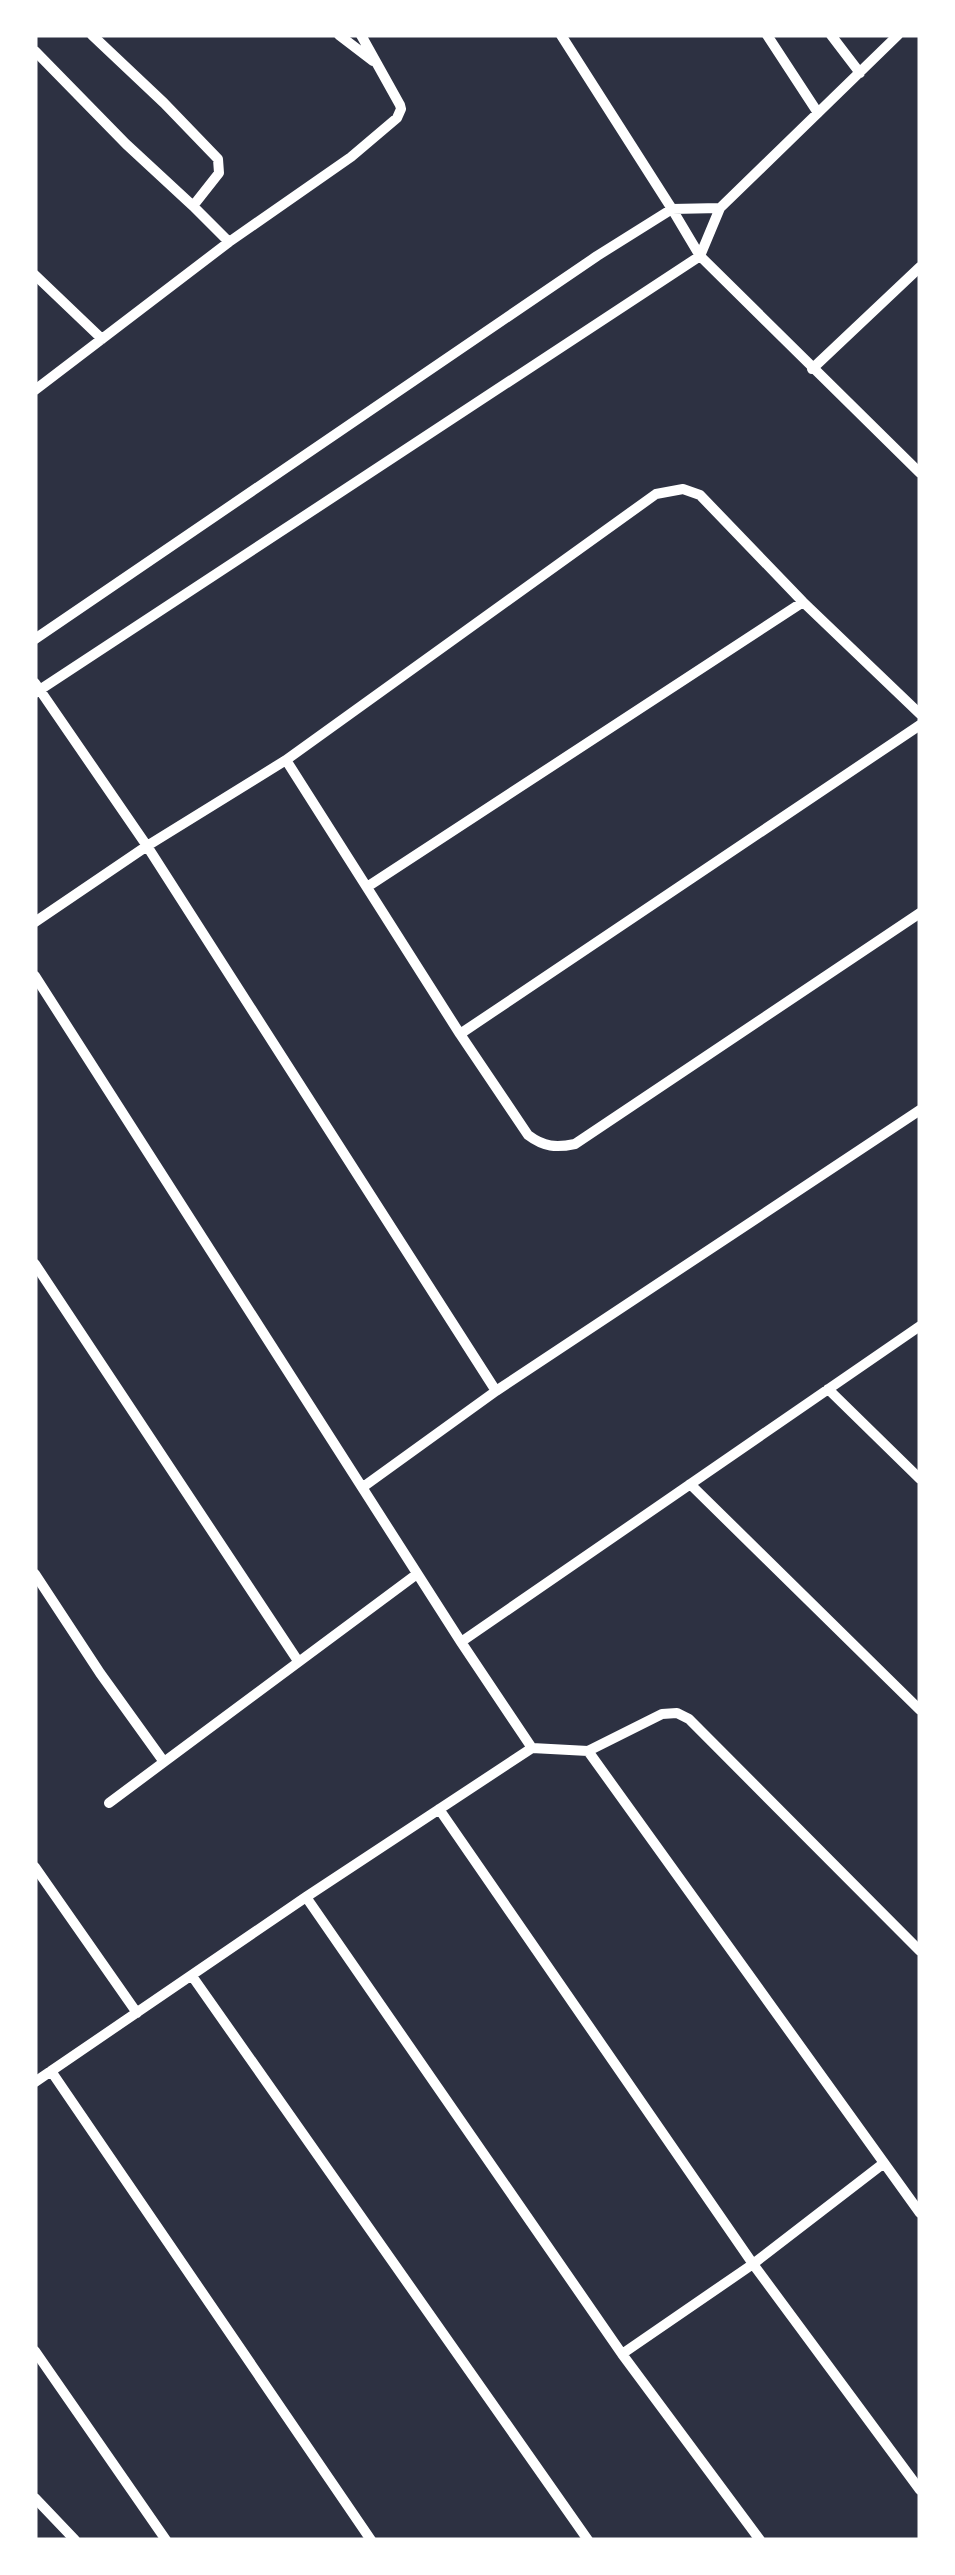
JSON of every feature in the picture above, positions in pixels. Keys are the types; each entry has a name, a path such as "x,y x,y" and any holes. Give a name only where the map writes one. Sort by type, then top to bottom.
{"street":[{"path":"92,35 218,158 219,173 193,206"},
{"path":"340,35 381,68"},
{"path":"35,390 229,242 351,157 397,118 400,104 361,35"},
{"path":"561,35 700,256 920,472"},
{"path":"767,35 818,113"},
{"path":"831,35 860,73"},
{"path":"496,1391 147,846 36,689 700,256 720,208 898,35"},
{"path":"35,51 229,242"},
{"path":"35,639 597,256 672,209 720,208"},
{"path":"812,369 920,267"},
{"path":"35,275 102,339"},
{"path":"35,922 147,846 286,760 656,494 682,489 700,495 803,602 920,714"},
{"path":"367,887 803,602"},
{"path":"460,1034 920,725"},
{"path":"286,760 460,1034 528,1135 540,1144 557,1148 575,1144 920,913"},
{"path":"35,976 460,1642 532,1748"},
{"path":"363,1487 496,1391 920,1110"},
{"path":"35,1264 298,1662"},
{"path":"460,1642 920,1326"},
{"path":"828,1389 920,1479"},
{"path":"690,1484 920,1710"},
{"path":"35,1574 164,1762"},
{"path":"109,1803 418,1574"},
{"path":"35,2082 532,1748 588,1751 662,1714 677,1713 689,1719 920,1951"},
{"path":"588,1751 920,2213"},
{"path":"439,1808 753,2264 920,2490"},
{"path":"35,1867 137,2013"},
{"path":"306,1897 622,2354 760,2540"},
{"path":"192,1976 588,2540"},
{"path":"51,2071 371,2540"},
{"path":"622,2354 753,2264 884,2163"},
{"path":"35,2351 166,2540"},
{"path":"35,2498 75,2540"}]}
